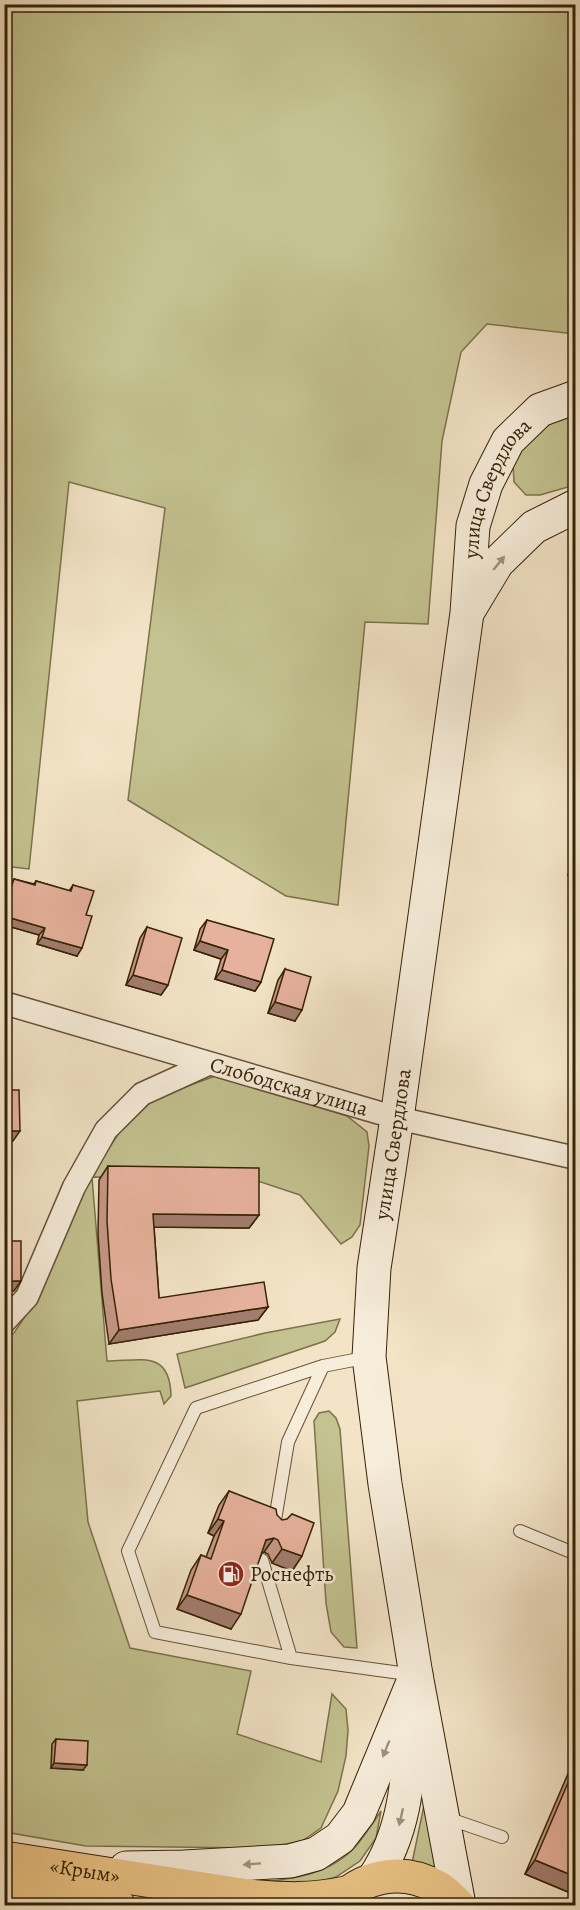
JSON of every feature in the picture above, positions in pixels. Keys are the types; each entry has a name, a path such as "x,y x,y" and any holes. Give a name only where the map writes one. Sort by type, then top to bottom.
{"main road":[{"name":"улица Свердлова","path":"416,1675 385,1484 369,1357 374,1268 467,613 473,526 486,484 508,441 540,410 576,397"},
{"name":"улица Свердлова","path":"467,613 497,563 534,527 576,507"},
{"path":"416,1675 459,1905"},
{"path":"63,1869 245,1865 290,1861 316,1854 340,1838 358,1813 416,1675"},
{"path":"374,1878 395,1841 405,1797 416,1675"},
{"name":"«Крым»","path":"4,1858 248,1896 287,1899 340,1899 358,1885 374,1878 399,1875 420,1879 440,1888 459,1905"},
{"path":"4,1883 57,1891 119,1905"}],"street":[{"name":"Слободская улица","path":"4,1004 397,1118 576,1158"},
{"path":"4,1322 27,1297 74,1187 106,1130 142,1094 208,1064"}],"lane":[{"path":"369,1357 323,1366 196,1408 128,1551 155,1632 291,1658 416,1675"},
{"path":"274,1526 288,1442 323,1366"},
{"path":"520,1531 576,1554"},
{"path":"262,1560 291,1658"},
{"path":"442,1816 502,1837"}],"shaded area":[{"path":"4,5 575,5 575,334 487,324 461,352 442,441 428,624 365,622 338,905 286,896 128,800 165,508 69,482 29,869 5,866"},
{"path":"575,415 575,485 540,495 526,495 514,482 513,464 526,441 553,422"},
{"path":"218,1075 347,1116 367,1132 369,1146 360,1225 352,1237 341,1244 300,1195 249,1178 92,1177 107,1361 141,1360 159,1364 169,1381 171,1396 164,1404 160,1391 77,1401 88,1522 130,1648 251,1671 237,1734 321,1762 332,1694 346,1709 348,1730 346,1756 338,1791 321,1828 302,1841 265,1848 86,1846 5,1832 5,1339 14,1333 42,1291 83,1187 119,1133 155,1098"},
{"path":"340,1319 335,1332 325,1341 185,1388 177,1354 265,1333"},
{"path":"329,1411 336,1418 340,1429 357,1648 344,1647 331,1632 326,1603 314,1421 319,1413"},
{"path":"427,1791 438,1869 412,1863"},
{"path":"381,1811 376,1838 360,1861 336,1877 304,1886 256,1883 310,1874 334,1863 356,1846"}],"building":[{"path":"14,879 35,885 36,881 71,891 73,885 94,891 86,915 92,916 82,948 42,937 45,928 4,916"},
{"path":"207,920 274,939 261,982 222,970 228,950 200,941"},
{"path":"147,927 182,938 168,985 133,975"},
{"path":"285,969 311,977 302,1010 275,1002"},
{"path":"4,1090 19,1090 20,1131 4,1131"},
{"path":"108,1166 259,1168 259,1215 153,1214 159,1298 264,1282 268,1307 119,1330 111,1279 107,1221"},
{"path":"4,1241 21,1241 21,1281 4,1281"},
{"path":"229,1491 276,1509 277,1515 282,1520 292,1514 314,1523 302,1556 282,1549 278,1540 274,1538 266,1540 241,1614 187,1595 201,1555 211,1559 224,1521 218,1519"},
{"path":"56,1739 88,1741 87,1765 54,1763"},
{"path":"576,1764 576,1877 535,1860"}],"place":[{"name":"Роснефть","path":"231,1574"}]}
